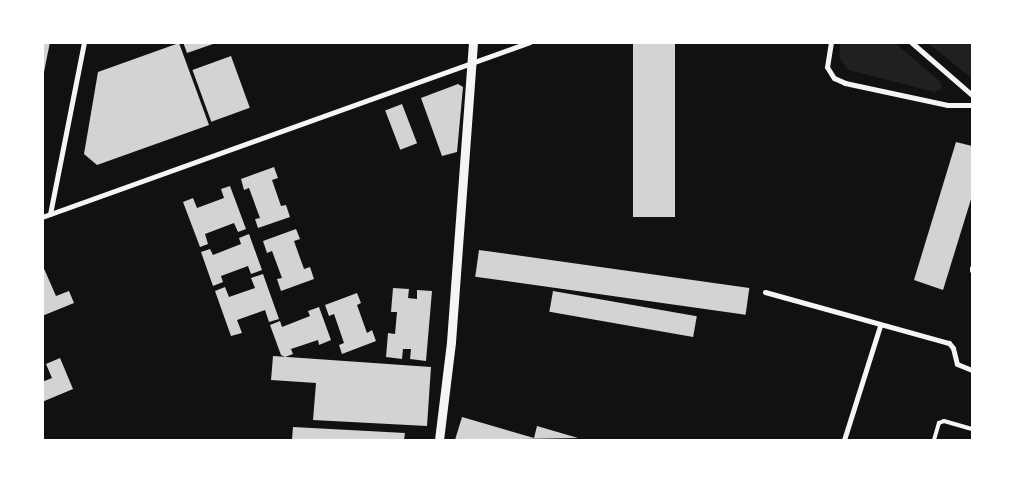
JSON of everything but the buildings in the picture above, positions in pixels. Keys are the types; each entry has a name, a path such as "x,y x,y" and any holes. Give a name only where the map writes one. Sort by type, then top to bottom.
{"street":[{"path":"50,214 84,42"},
{"path":"439,440 460,228 473,42"},
{"path":"42,217 470,66 530,42"},
{"path":"831,42 827,67 834,78 845,83 948,104 972,105"},
{"path":"911,42 972,95"},
{"path":"764,292 880,326 949,343 953,348 957,364 972,370"},
{"path":"844,440 880,326"}],"lane":[{"path":"934,440 939,423 944,421 972,429"}],"shaded area":[{"path":"840,43 895,43 941,82 942,88 935,92 848,70 839,57"},
{"path":"928,43 972,43 972,78 970,77"}]}
